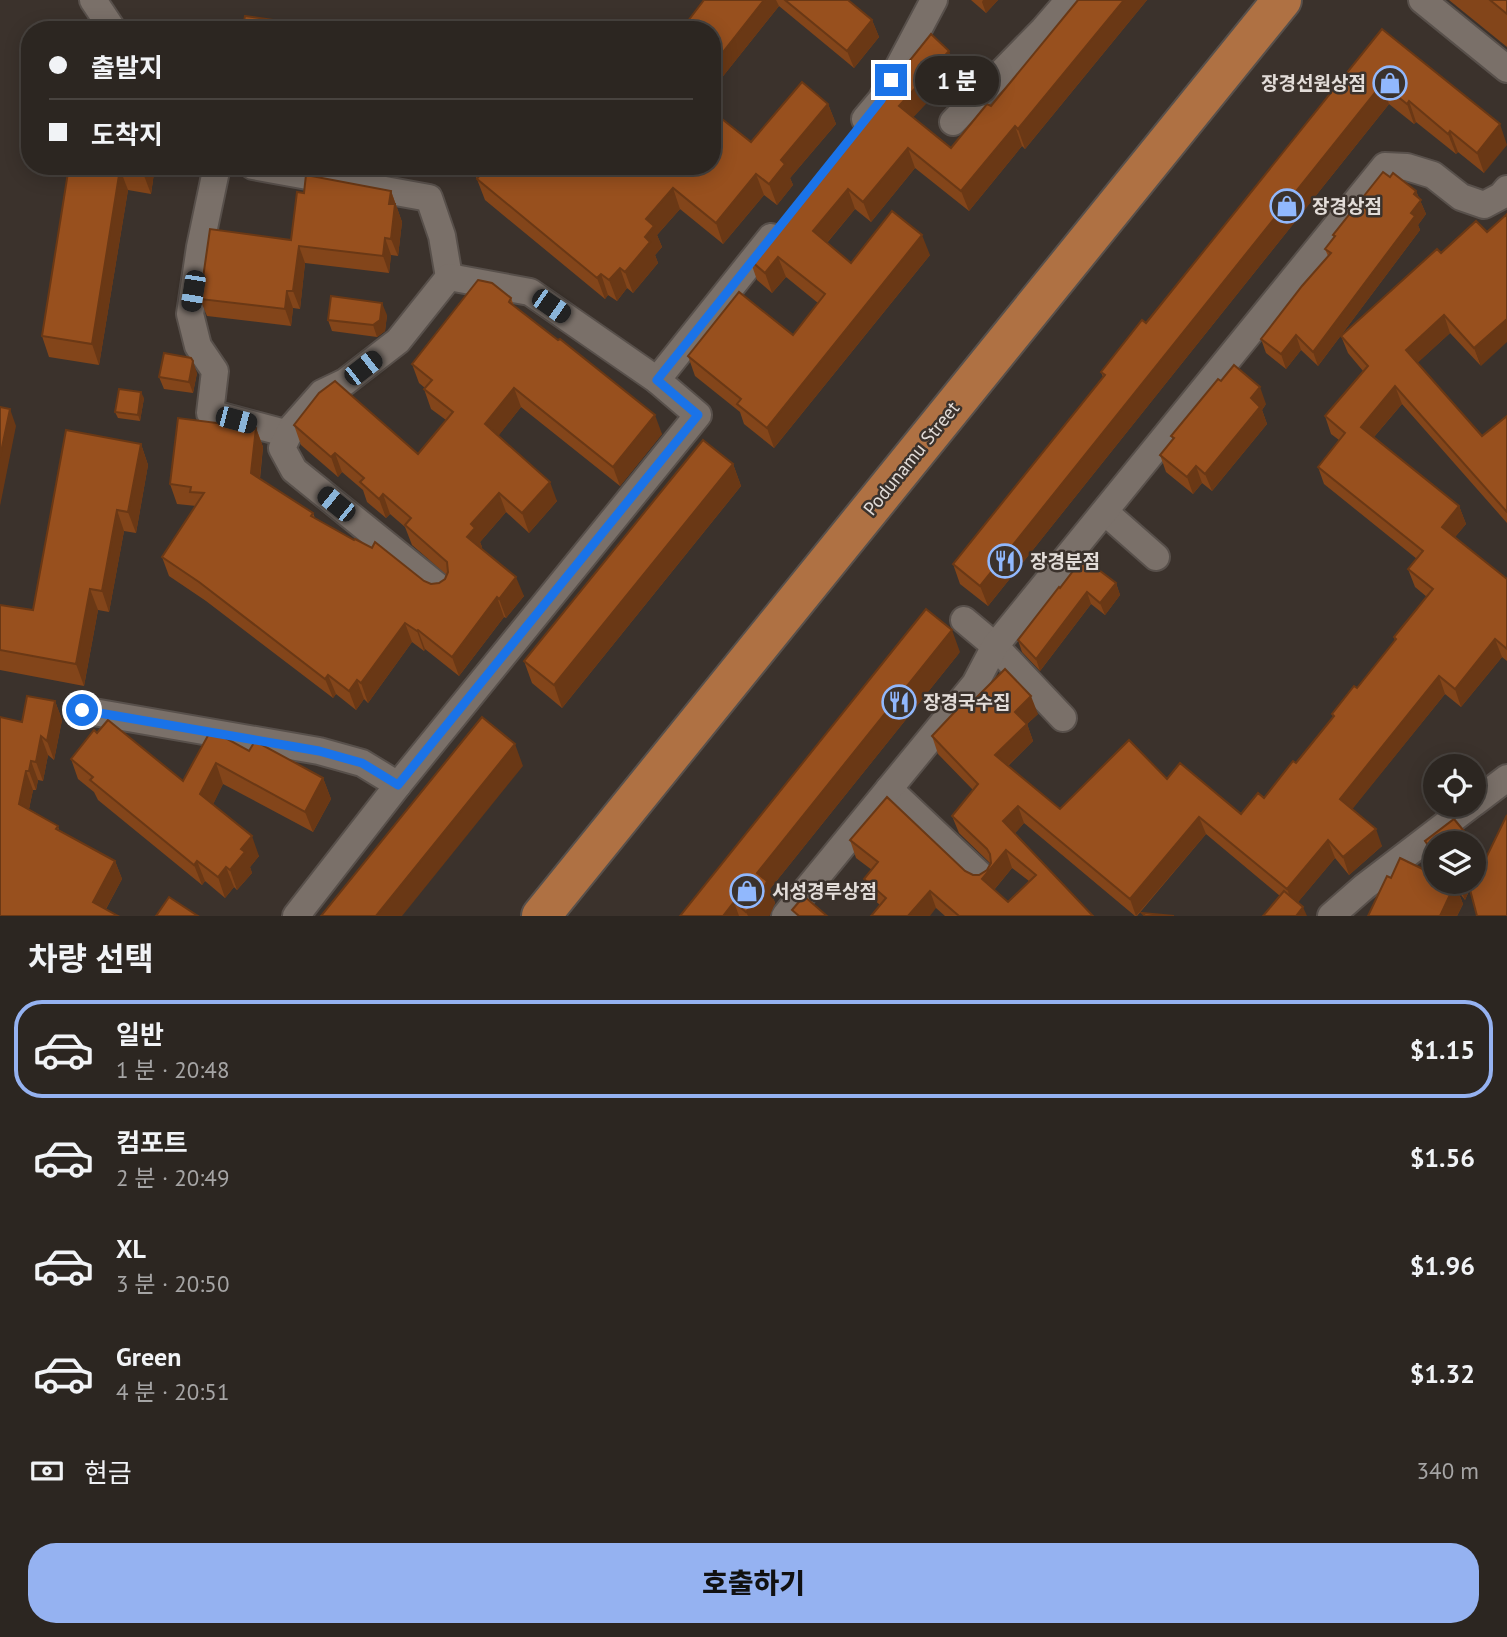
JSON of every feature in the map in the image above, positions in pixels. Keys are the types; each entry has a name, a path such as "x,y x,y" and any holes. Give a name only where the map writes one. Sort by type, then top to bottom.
{"main road":[{"name":"Podunamu Street","path":"541,916 1282,0"}],"street":[{"path":"93,0 107,21"},
{"path":"846,143 881,100 934,0"},
{"path":"953,122 1069,0"},
{"path":"1422,0 1507,69"},
{"path":"785,916 975,684 995,646 1385,166 1407,167 1433,176 1461,197 1484,205 1501,196 1507,189"},
{"path":"215,175 190,314 198,346 215,371 210,413 289,435"},
{"path":"302,175 429,198 443,236 449,277 398,341 345,382 322,393 292,427 282,448 294,470 440,588"},
{"path":"657,380 786,218"},
{"path":"296,916 398,785 698,415 657,380 530,292 449,277"},
{"path":"1105,512 1156,557"},
{"path":"964,620 995,646 1063,718"},
{"path":"82,710 319,751 362,763 398,785"},
{"path":"1486,794 1507,778"},
{"path":"889,789 982,877"},
{"path":"1331,916 1455,817"}],"building":[{"path":"704,0 764,0 721,55 721,21 688,21"},
{"path":"785,0 848,0 872,20 847,51"},
{"path":"1078,0 1124,0 1018,129 1015,126 961,191 908,148 863,202 848,189 813,231 851,263 892,211 922,235 767,428 737,404 741,399 688,356 739,292 793,335 825,294 778,257 765,273 750,260 931,34 949,51 899,106 951,148 987,104 991,106"},
{"path":"1490,0 1507,0 1507,14"},
{"path":"245,16 280,21 244,21"},
{"path":"1382,29 1500,124 1477,153 1450,131 1448,134 1409,101 1407,104 1382,84 980,586 953,564 1105,375 1101,372 1142,320 1146,323"},
{"path":"802,82 828,104 781,160 785,164 769,184 756,174 716,223 673,188 646,219 654,226 645,237 650,242 625,272 620,268 609,280 601,274 597,278 477,179 480,175 721,175 721,118 751,142"},
{"path":"1383,172 1390,177 1393,173 1416,191 1414,194 1421,200 1411,213 1415,216 1313,352 1296,335 1281,354 1261,339 1331,253 1325,249 1335,236 1333,235"},
{"path":"68,175 119,175 92,344 42,336"},
{"path":"306,175 391,191 389,204 395,204 391,239 385,238 383,256 299,246 293,291 287,291 285,309 200,299 210,229 291,240 297,192 304,193"},
{"path":"1507,214 1507,319 1474,348 1444,315 1406,350 1482,436 1507,416 1507,512 1395,386 1361,427 1459,506 1442,527 1507,579 1507,649 1495,639 1455,689 1439,676 1340,799 1376,829 1343,857 1328,840 1287,889 1199,817 1130,899 1018,806 1003,821 1093,916 959,916 930,891 908,916 871,916 886,898 864,879 878,862 850,840 887,797 965,871 979,875 987,870 991,863 987,849 952,816 978,784 932,736 964,702 968,706 1005,669 1031,696 1015,712 1027,724 995,755 1060,809 1129,740 1167,779 1180,763 1241,814 1258,793 1264,798 1293,761 1296,763 1433,589 1408,569 1423,551 1318,467 1345,433 1325,416 1368,366 1341,336 1437,249 1441,253 1476,221 1487,232","holes":["1006,850 1036,875 1008,902 982,879"]},
{"path":"478,280 492,283 511,298 509,302 655,415 613,467 514,388 485,424 550,482 522,513 499,493 471,524 475,528 467,537 516,577 499,599 497,597 452,657 405,623 361,683 357,680 349,691 328,675 325,679 199,582 162,557 204,493 190,492 191,487 170,484 178,418 256,428 251,473 313,513 311,516 372,548 375,542 424,581 439,583 445,579 448,572 447,562 405,525 411,518 383,494 379,499 360,482 364,478 335,453 331,457 294,425 319,393 335,381 418,454 453,412 424,389 432,380 412,364"},
{"path":"331,296 382,303 380,320 373,325 328,320"},
{"path":"164,353 191,358 193,361 189,382 159,377"},
{"path":"1234,365 1260,387 1251,398 1260,407 1205,474 1196,466 1187,477 1160,455 1174,438 1171,436 1218,379 1221,381"},
{"path":"119,389 141,392 138,415 115,412"},
{"path":"0,407 10,409 0,457"},
{"path":"66,430 141,444 128,512 117,510 102,591 90,589 76,664 0,650 0,605 33,610"},
{"path":"703,440 733,464 554,685 524,661"},
{"path":"1083,558 1116,583 1100,603 1087,592 1036,659 1018,640"},
{"path":"926,609 952,630 757,873 767,881 762,893 746,912 734,902 723,916 680,916"},
{"path":"27,696 55,701 47,741 41,736 36,762 31,761 29,771 26,771 19,804 58,826 56,829 115,861 93,902 118,916 0,916 0,717 22,722"},
{"path":"482,717 515,744 376,916 321,916"},
{"path":"108,720 183,781 211,730 249,751 255,741 323,778 305,812 216,763 200,794 252,836 241,849 245,852 230,870 226,867 218,877 197,861 194,865 90,780 93,777 71,759 94,730 97,733"},
{"path":"1507,815 1507,916 1477,916 1471,894 1486,894 1486,858"},
{"path":"1454,819 1464,831 1438,831"},
{"path":"1400,858 1423,869 1423,894 1450,894 1440,916 1368,916 1387,876 1391,878"},
{"path":"1284,891 1303,907 1296,916 1263,916"},
{"path":"804,896 827,916 799,916 792,910"},
{"path":"169,897 198,916 156,916"},
{"path":"1142,913 1174,916 1145,916"}],"place":[{"name":"장경선원상점","path":"1390,83"},
{"name":"장경상점","path":"1287,206"},
{"name":"장경분점","path":"1005,561"},
{"name":"장경국수집","path":"899,702"},
{"name":"서성경루상점","path":"747,891"}],"route":[{"path":"82,710 319,751 362,763 398,785 698,415 657,380 881,100 891,80"}]}
